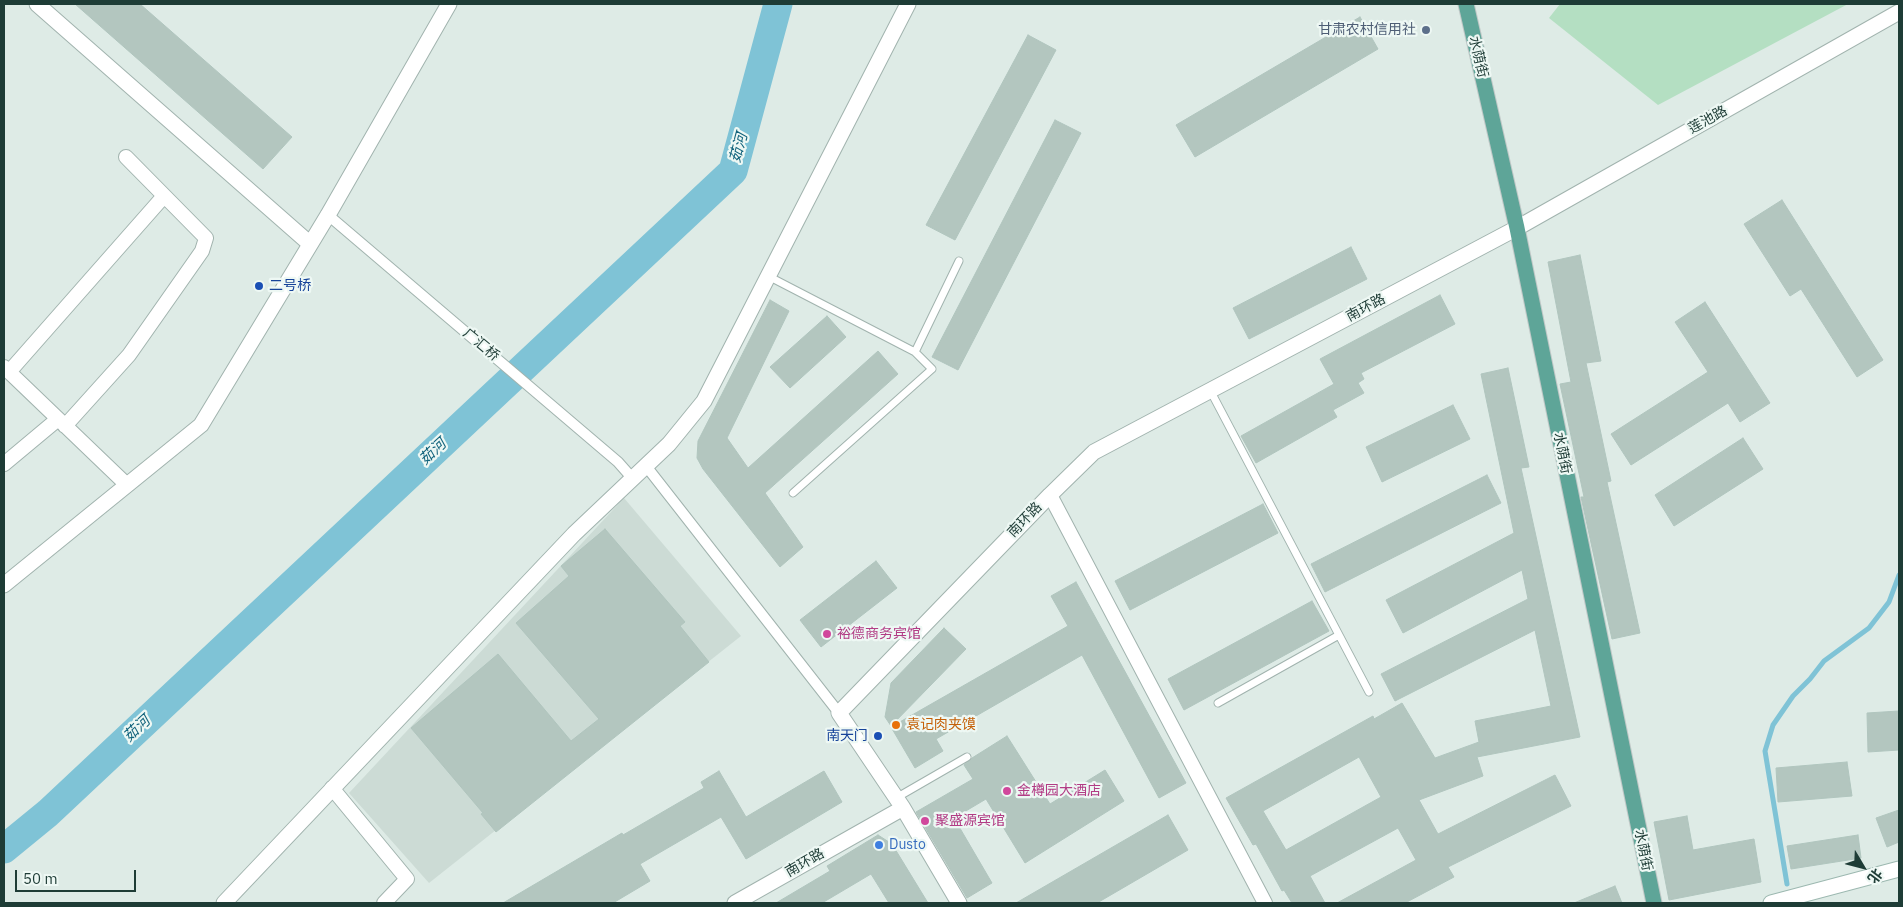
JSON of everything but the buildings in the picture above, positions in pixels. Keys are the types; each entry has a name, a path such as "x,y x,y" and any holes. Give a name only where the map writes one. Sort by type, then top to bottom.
{"main road":[{"name":"水荫街","path":"1466,4 1517,228 1654,903"}],"street":[{"path":"37,4 309,243"},
{"path":"4,585 200,425 309,243 328,215 449,4"},
{"path":"224,903 574,534 669,444 704,401 908,4"},
{"name":"莲池路","path":"1517,228 1899,12"},
{"path":"4,464 62,423 129,355 202,250 206,238 126,157"},
{"path":"127,485 6,369 164,196"},
{"name":"广汇桥","path":"328,215 618,462 632,479"},
{"name":"南环路","path":"838,713 1094,452 1517,228"},
{"path":"646,466 838,713 899,803 959,903"},
{"path":"1050,495 1265,903"},
{"path":"332,788 407,879 384,903"},
{"name":"南环路","path":"735,903 899,803"},
{"path":"1771,903 1899,869"}],"lane":[{"path":"915,352 959,261"},
{"path":"768,276 915,352 932,369 793,493"},
{"path":"1210,390 1369,692"},
{"path":"1218,703 1339,635"},
{"path":"899,803 967,757"}],"shaded area":[{"path":"624,498 741,636 429,883 349,793"}],"green space":[{"path":"1560,4 1848,4 1658,105 1549,18"}],"waterway":[{"name":"茹河","path":"4,849 48,813 733,171 778,4"},
{"path":"1787,884 1765,751 1773,725 1793,696 1824,661 1869,628 1889,602 1899,575"}],"place":[{"name":"甘肃农村信用社","path":"1426,30"},
{"name":"二号桥","path":"259,286"},
{"name":"裕德商务宾馆","path":"827,634"},
{"name":"袁记肉夹馍","path":"896,725"},
{"name":"南天门","path":"878,736"},
{"name":"金樽园大酒店","path":"1007,791"},
{"name":"聚盛源宾馆","path":"925,821"},
{"name":"Dusto","path":"879,845"}]}
